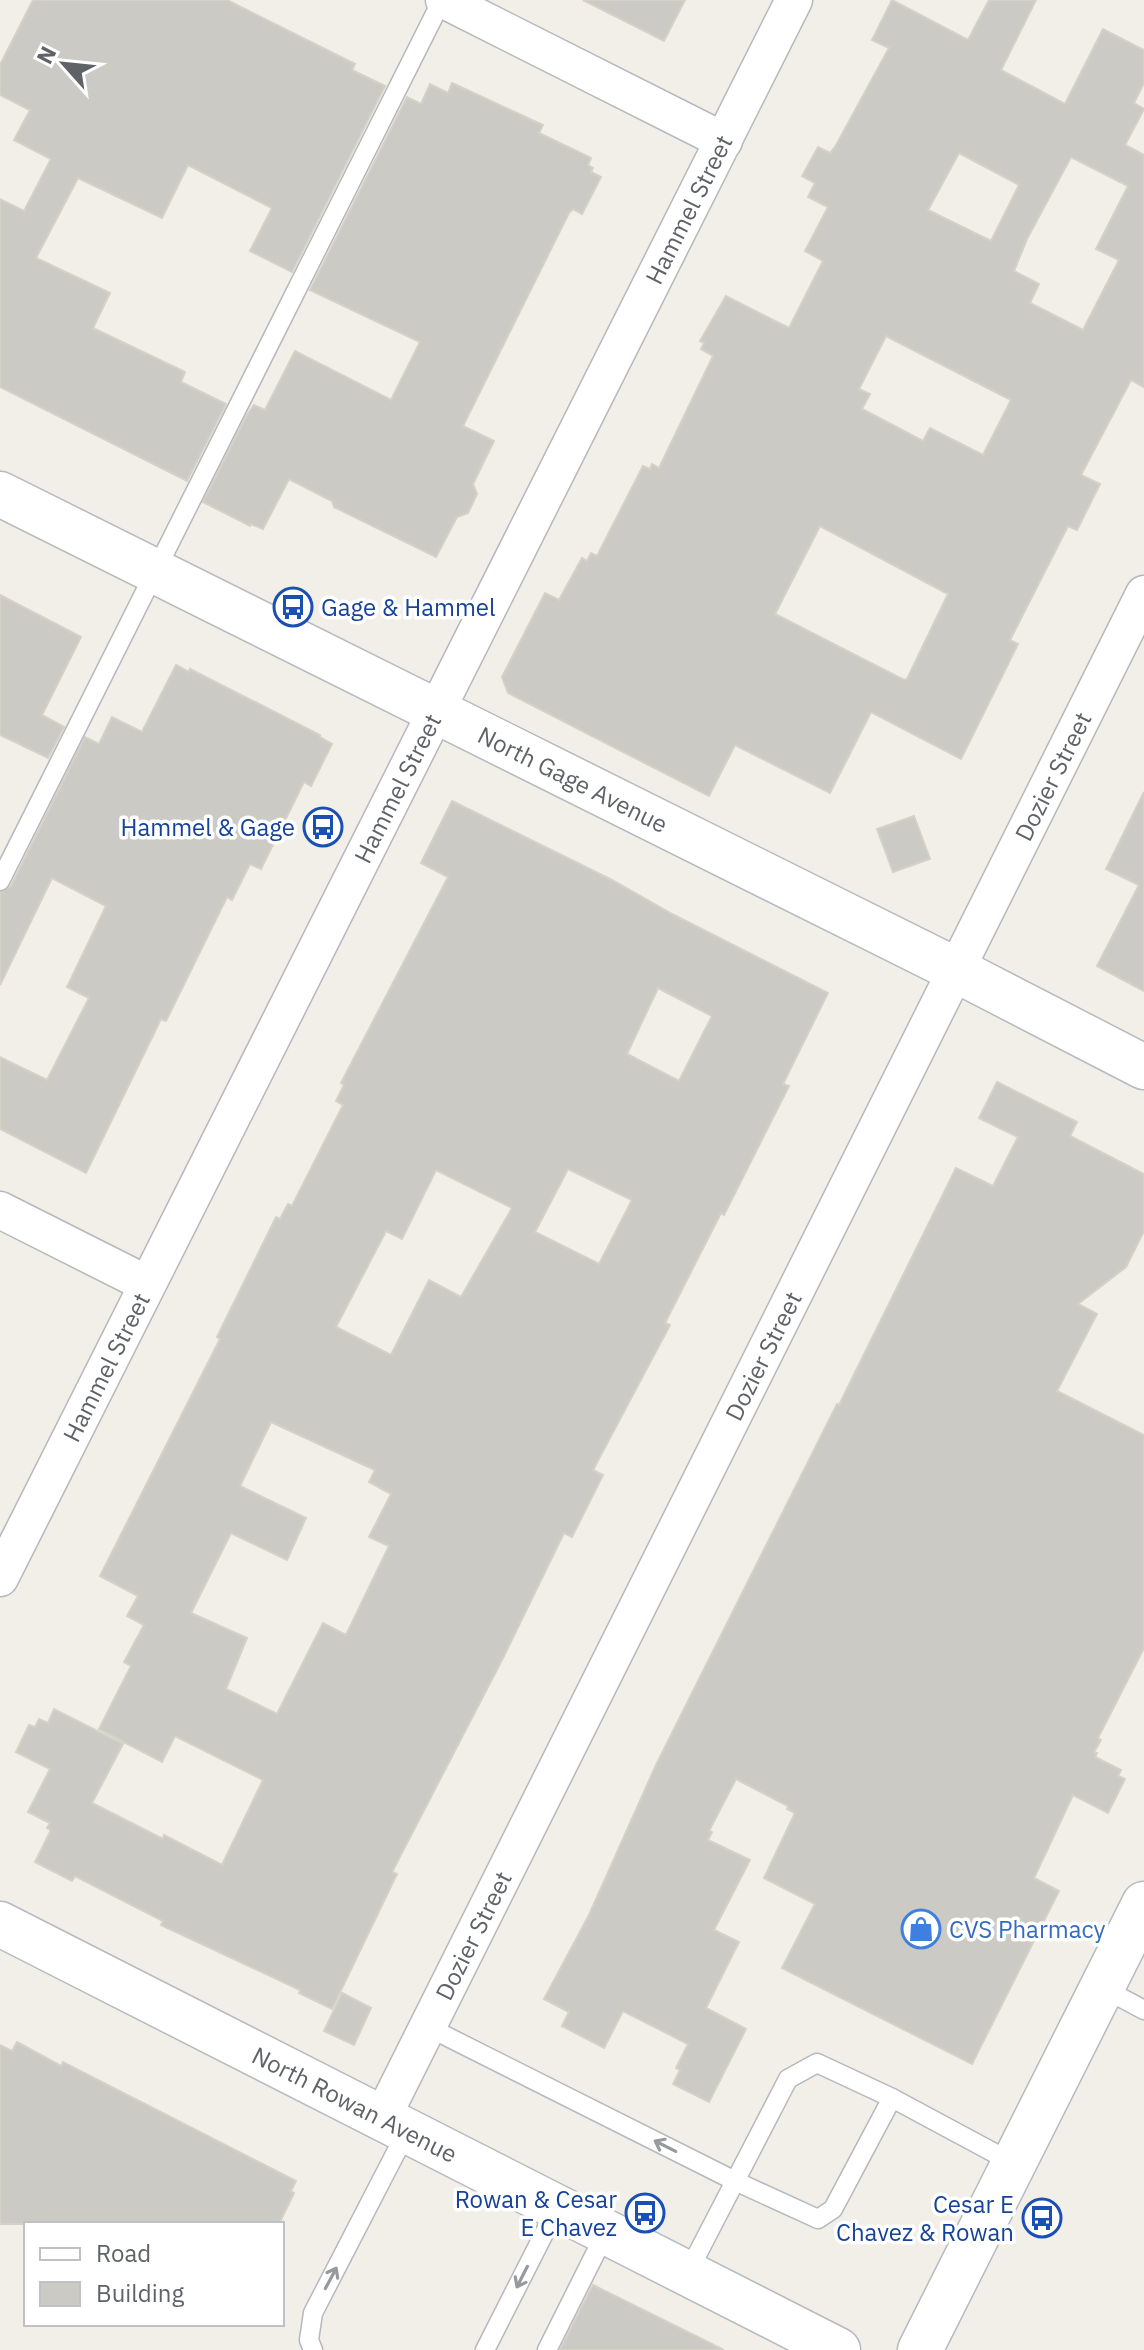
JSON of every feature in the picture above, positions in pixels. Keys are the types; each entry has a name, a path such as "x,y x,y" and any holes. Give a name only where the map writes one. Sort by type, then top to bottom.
{"street":[{"path":"443,0 724,141"},
{"name":"Hammel Street","path":"0,1578 794,0"},
{"name":"North Gage Avenue","path":"0,494 956,970 1144,1067"},
{"name":"Dozier Street","path":"395,2125 428,2027 1144,594"},
{"path":"0,1210 147,1284"},
{"path":"920,2350 1144,1904"},
{"name":"North Rowan Avenue","path":"0,1924 838,2350"}],"lane":[{"path":"0,881 443,0"},
{"path":"1101,1987 1144,2010"},
{"path":"428,2027 735,2181 818,2219 833,2209 892,2098"},
{"path":"687,2274 788,2079 817,2063 892,2098 1013,2163"},
{"path":"313,2350 309,2340 313,2313 395,2125"},
{"path":"485,2350 557,2208"},
{"path":"547,2350 606,2232"}],"building":[{"path":"33,0 227,0 355,64 352,70 385,86 292,272 250,251 272,208 188,165 162,218 78,178 36,258 110,293 93,328 185,372 181,382 226,404 187,481 0,387 0,199 24,211 51,159 14,140 30,110 0,95 0,65"},
{"path":"583,0 685,0 664,41"},
{"path":"892,0 968,40 989,0 1036,0 1001,70 1065,104 1103,29 1144,50 1144,83 1134,103 1144,109 1125,145 1144,155 1144,387 1131,380 1081,475 1100,484 1077,530 1068,526 1010,640 1018,644 961,759 871,712 830,793 735,745 709,796 508,693 502,677 545,593 559,600 582,558 587,561 591,553 597,556 643,466 650,469 652,464 659,468 713,356 701,349 704,343 700,341 726,296 789,328 823,261 805,251 828,207 808,197 815,183 802,176 818,147 830,153 835,147 889,48 872,40","holes":["959,153 1019,185 991,241 928,210","1071,157 1128,186 1096,249 1119,260 1083,330 1030,303 1039,284 1014,271 1027,239","886,336 1011,400 983,455 930,428 923,441 862,409 870,394 859,389","820,526 948,594 904,680 775,614"]},
{"path":"452,83 543,125 539,133 591,158 588,165 593,168 591,172 601,177 582,214 573,209 569,213 463,426 494,441 473,484 477,494 468,513 457,517 436,557 334,507 332,501 289,479 263,529 250,526 203,502 247,415 254,405 265,410 295,351 391,400 420,342 310,290 407,97 421,104 430,84 448,93"},
{"path":"0,595 81,637 42,715 64,727 48,758 0,735"},
{"path":"176,665 189,672 190,669 332,744 311,786 304,782 261,869 250,864 232,900 227,897 166,1021 161,1019 86,1173 0,1129 0,1057 47,1080 89,998 67,987 106,906 52,878 0,985 0,893 11,886 85,737 99,744 112,717 142,732"},
{"path":"1144,792 1144,991 1097,966 1139,885 1106,869"},
{"path":"452,801 612,880 828,993 783,1084 789,1086 724,1215 721,1213 665,1323 670,1325 593,1470 603,1475 572,1537 564,1533 392,1872 397,1874 332,2009 299,1993 300,1990 161,1925 163,1921 75,1876 72,1881 35,1862 51,1830 47,1828 50,1823 28,1812 50,1769 16,1752 29,1725 35,1727 39,1719 48,1723 54,1709 123,1744 92,1803 222,1865 263,1780 175,1736 162,1762 99,1729 131,1666 124,1662 144,1625 127,1616 138,1596 100,1576 220,1339 217,1337 276,1217 280,1219 288,1204 292,1206 343,1105 336,1101 344,1085 341,1083 448,877 421,863","holes":["658,988 712,1016 679,1081 627,1054","568,1169 632,1200 599,1264 535,1232","436,1170 512,1208 461,1297 429,1280 391,1355 336,1327 386,1231 402,1239","271,1422 375,1470 369,1482 391,1494 369,1537 389,1546 346,1635 323,1623 277,1714 226,1689 247,1638 191,1613 231,1533 287,1560 306,1518 240,1486"]},
{"path":"914,816 930,859 893,872 877,829"},
{"path":"997,1082 1077,1122 1070,1136 1144,1174 1144,1231 1126,1267 1078,1304 1097,1314 1057,1391 1144,1435 1144,1648 1098,1738 1101,1740 1094,1752 1097,1753 1095,1757 1121,1770 1118,1776 1125,1779 1108,1813 1073,1795 1034,1878 1059,1891 972,2064 782,1968 815,1904 764,1878 795,1813 787,1809 788,1806 736,1779 709,1831 712,1832 708,1840 750,1860 714,1930 739,1942 706,2008 746,2029 709,2102 673,2084 680,2070 676,2068 688,2044 623,2011 604,2048 562,2026 569,2012 544,1999 589,1915 656,1765 956,1168 993,1186 1018,1137 979,1118"},
{"path":"342,1993 371,2008 354,2045 324,2031"},
{"path":"17,2042 61,2066 63,2062 296,2181 291,2191 294,2193 280,2222 0,2224 0,2045 12,2051"},
{"path":"593,2285 724,2350 560,2350"}],"place":[{"name":"Gage & Hammel","path":"293,607"},
{"name":"Hammel & Gage","path":"323,827"},
{"name":"CVS Pharmacy","path":"921,1929"},
{"name":"Rowan & Cesar E Chavez","path":"645,2213"},
{"name":"Cesar E Chavez & Rowan","path":"1042,2218"}]}
